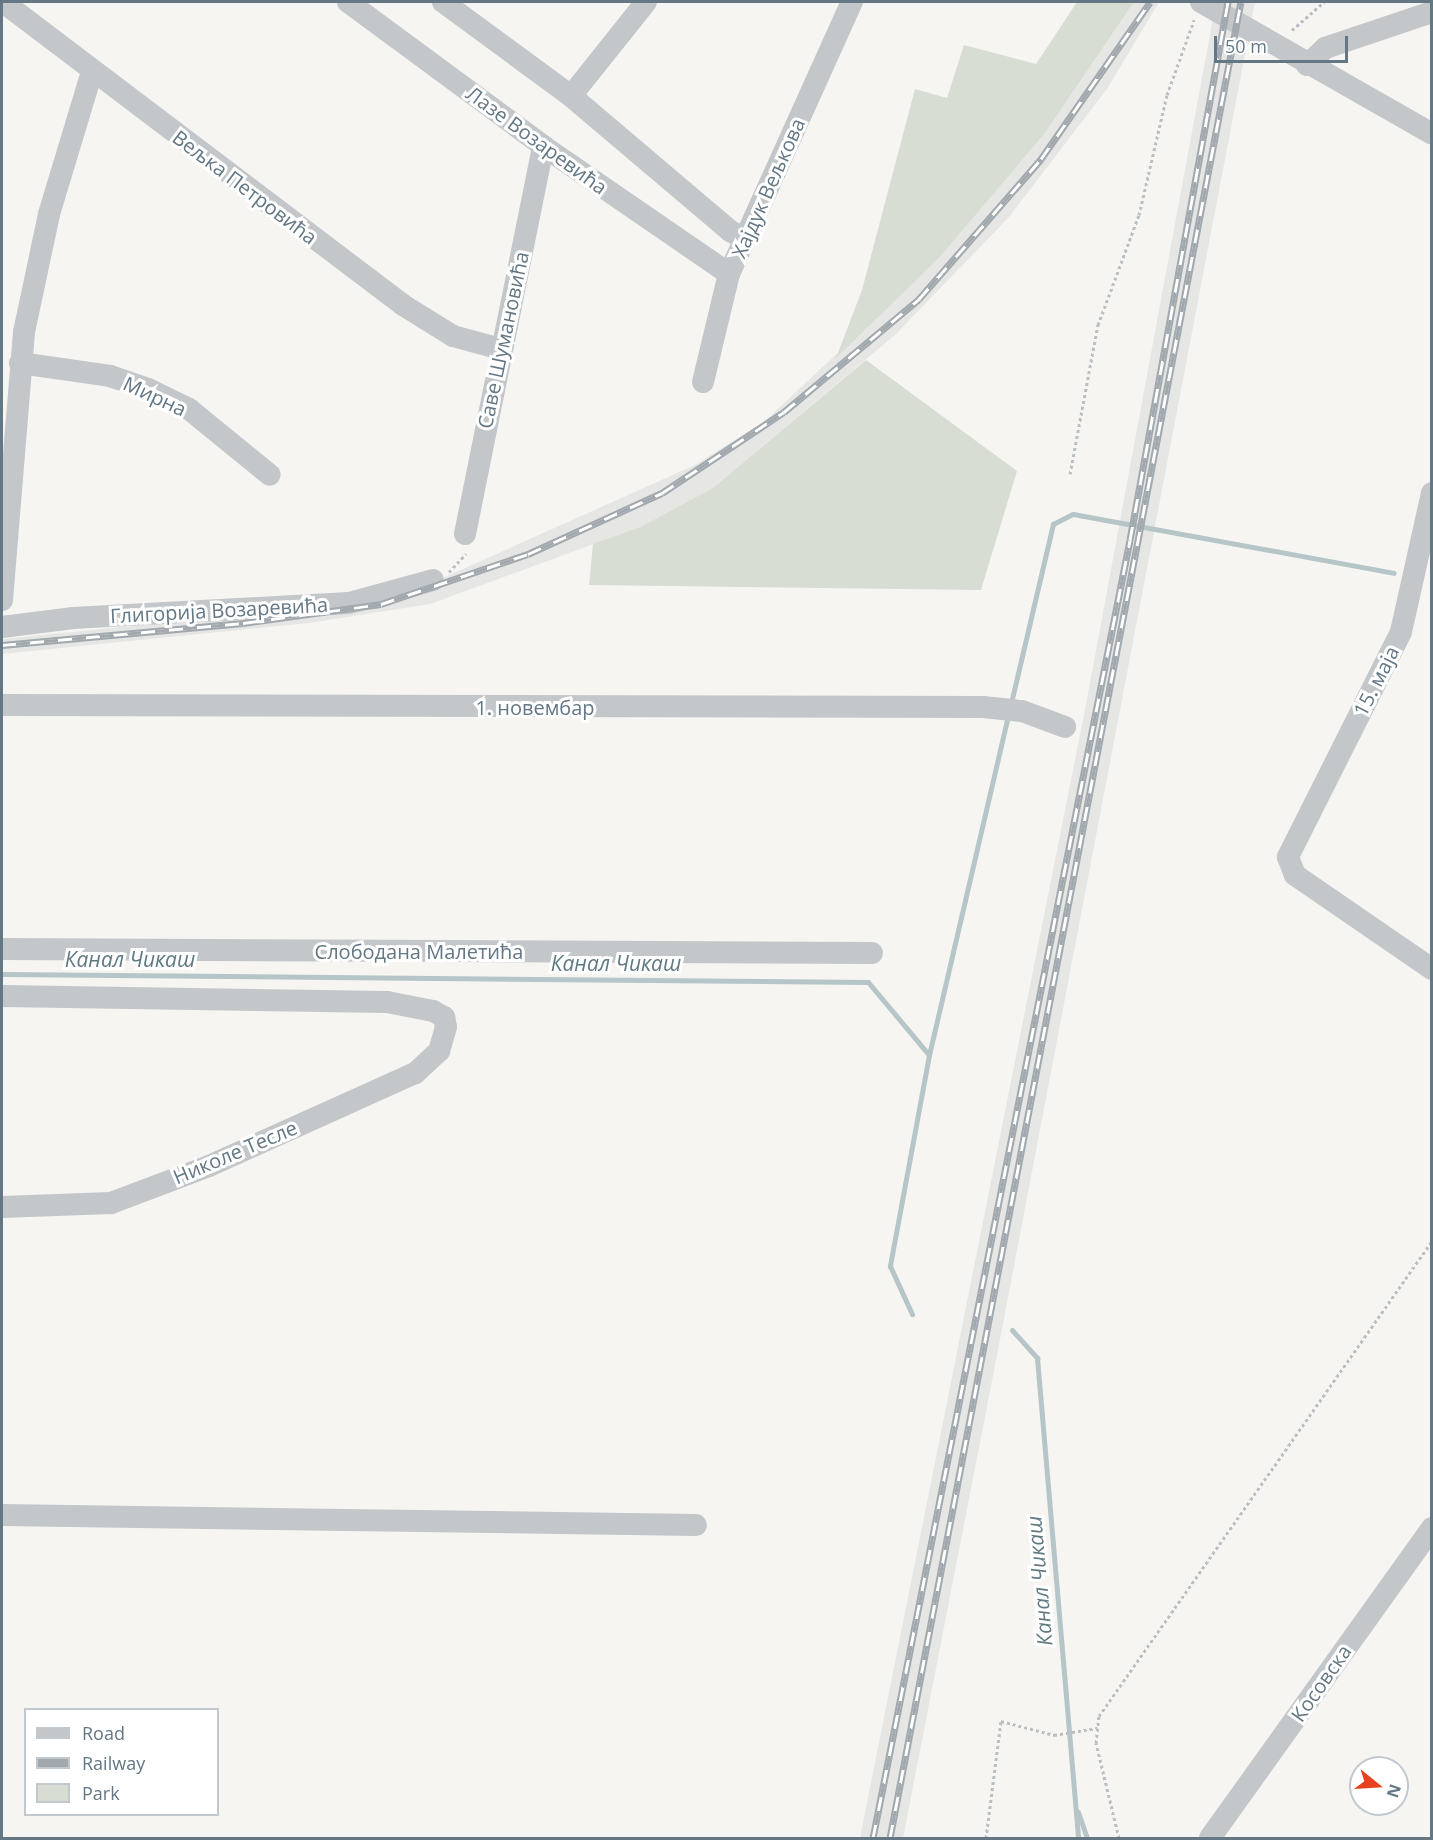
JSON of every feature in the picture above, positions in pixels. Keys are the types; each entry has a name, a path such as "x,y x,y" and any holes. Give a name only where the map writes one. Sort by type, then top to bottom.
{"street":[{"name":"Вељка Петровића","path":"3,2 92,72 403,305 453,336 501,349"},
{"name":"Лазе Возаревића","path":"348,2 543,146 729,274"},
{"path":"443,2 571,96 730,231 745,239"},
{"path":"571,96 646,2"},
{"name":"Хајдук Вељкова","path":"703,382 729,274 852,2"},
{"path":"1199,7 1231,20 1431,134"},
{"path":"1307,65 1325,48 1431,12"},
{"path":"2,600 20,363 49,214 92,72"},
{"name":"Саве Шумановића","path":"465,534 543,146"},
{"name":"Мирна","path":"20,363 110,376 148,389 189,409 270,475"},
{"name":"15. маја","path":"1431,494 1422,580 1401,632 1288,857 1295,875 1431,969"},
{"name":"Глигорија Возаревића","path":"2,627 73,618 349,603 433,580"},
{"name":"1. новембар","path":"2,705 983,707 1022,711 1065,727"},
{"name":"Слободана Малетића","path":"2,949 872,953"},
{"name":"Николе Тесле","path":"2,996 387,1002 419,1006 444,1017 444,1038 428,1064 209,1166 111,1203 2,1207"},
{"path":"2,1515 696,1525"},
{"name":"Косовска","path":"1210,1839 1431,1528"}],"path":[{"path":"1284,37 1324,2"},
{"path":"1070,474 1098,325 1139,215 1167,95 1199,7"},
{"path":"433,580 455,569 465,559 468,546 465,534"},
{"path":"1119,1839 1095,1743 1099,1716 1431,1241"},
{"path":"986,1839 1001,1721 1060,1734 1097,1728"}],"shaded area":[{"path":"1134,2 1159,2 1107,89 1009,217 896,334 713,488 640,527 430,604 309,623 2,654 2,639 360,603 416,590 695,465 765,421 940,257 1045,133"},
{"path":"1216,2 1255,2 998,1350 903,1838 860,1838 1085,710"}],"green space":[{"path":"1077,2 1134,2 1045,133 940,257 836,358 862,290 915,89 947,98 964,45 1036,64"},
{"path":"866,360 1017,471 981,590 589,585 593,544 640,527 713,488"}],"waterway":[{"path":"1011,703 1053,524 1073,514 1394,573"},
{"path":"929,1055 1008,715"},
{"name":"Канал Чикаш","path":"2,974 868,982 929,1055 890,1266 912,1314"},
{"name":"Канал Чикаш","path":"1012,1330 1037,1358 1078,1838"},
{"path":"1078,1812 1087,1838"}],"railway":[{"path":"2,645 243,623 381,604 528,554 662,493 784,412 919,299 1041,159 1150,2"},
{"path":"873,1838 1130,540 1228,2"},
{"path":"890,1838 1241,2"}]}
